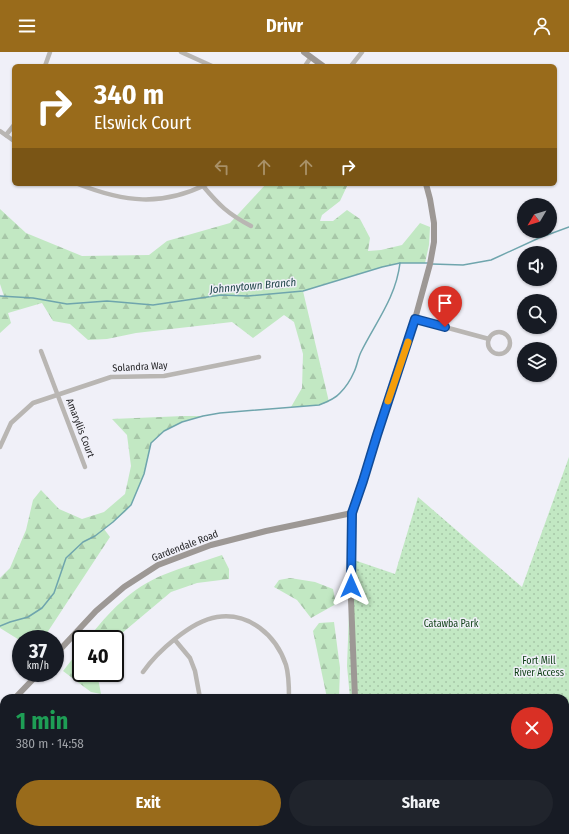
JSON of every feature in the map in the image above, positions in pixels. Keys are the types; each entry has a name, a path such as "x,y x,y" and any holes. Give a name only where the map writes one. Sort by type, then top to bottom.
{"street":[{"path":"46,64 50,52"},
{"path":"182,52 208,64"},
{"path":"304,52 321,64"},
{"path":"353,64 362,52"},
{"path":"306,64 311,57"},
{"path":"6,135 12,128"},
{"path":"0,131 12,140"},
{"path":"84,186 110,195 131,199 154,200 190,192 203,186"},
{"path":"206,186 228,212 250,226"},
{"path":"355,694 351,600 352,513 425,286 434,242 434,223 427,186"},
{"path":"415,319 489,339"},
{"path":"501,332 504,334 509,339 509,346 506,352 499,354 490,349 488,343 489,339 494,334 501,332"},
{"name":"Amaryllis Court","path":"41,352 85,467"},
{"name":"Solandra Way","path":"0,447 2,439 11,423 33,403 110,377 164,376 259,357"},
{"name":"Gardendale Road","path":"64,645 96,611 124,587 158,565 211,544 352,513"},
{"path":"143,672 152,658 194,625 216,617 228,616 252,622 265,631 274,640 286,665 289,694"},
{"path":"175,640 190,658 195,671 199,694"},
{"path":"19,694 30,682"}],"green space":[{"path":"264,186 347,186 340,201 322,215 320,221 333,221 347,210 360,219 370,238 368,251 381,250 402,245 420,223 430,227 429,245 425,263 400,263 382,267 303,291 329,402 319,405 291,407 302,388 303,354 294,322 284,315 253,338 232,322 136,333 107,339 88,340 70,324 53,321 42,303 8,313 11,323 0,333 0,297 5,297 0,284 0,209 26,233 82,256 149,255 167,241 230,223"},
{"path":"203,416 182,422 164,431 151,443 144,474 131,505 125,512 104,529 110,537 49,630 12,630 12,635 0,628 0,578 10,568 26,530 33,500 41,490 59,509 82,519 104,512 125,494 131,466 127,435 112,419"},
{"name":"Catawba Park","path":"569,457 569,694 350,694 347,666 351,559 395,574 418,497 522,587"},
{"path":"222,555 229,569 229,579 197,583 171,592 124,631 124,630 96,630 112,611 130,594 151,580 170,572"},
{"path":"290,578 315,582 333,589 336,604 311,618 297,600 274,587 279,580"},
{"path":"334,622 340,668 339,694 326,694 313,631 319,623"},
{"path":"72,660 72,678 64,672"},
{"path":"78,682 99,682 101,694 91,692"}],"waterway":[{"name":"Johnnytown Branch","path":"432,264 463,265 491,260 539,238 569,227"},
{"name":"Johnnytown Branch","path":"0,296 33,298 67,304 107,301 153,305 221,295 248,296 303,291 382,267 400,263 428,263"},
{"path":"0,626 28,617 42,608 54,593 66,558 83,542 95,536 113,522 131,505 144,474 151,443 164,431 182,422 203,416 220,413 319,405 338,395 346,386 355,370 361,352 385,309 398,275 400,263"}],"slow traffic":[{"path":"388,401 408,342"}],"route":[{"path":"351,586 352,513 415,319 445,327"}],"park label":[{"name":"Fort Mill River Access","path":"539,666"}]}
